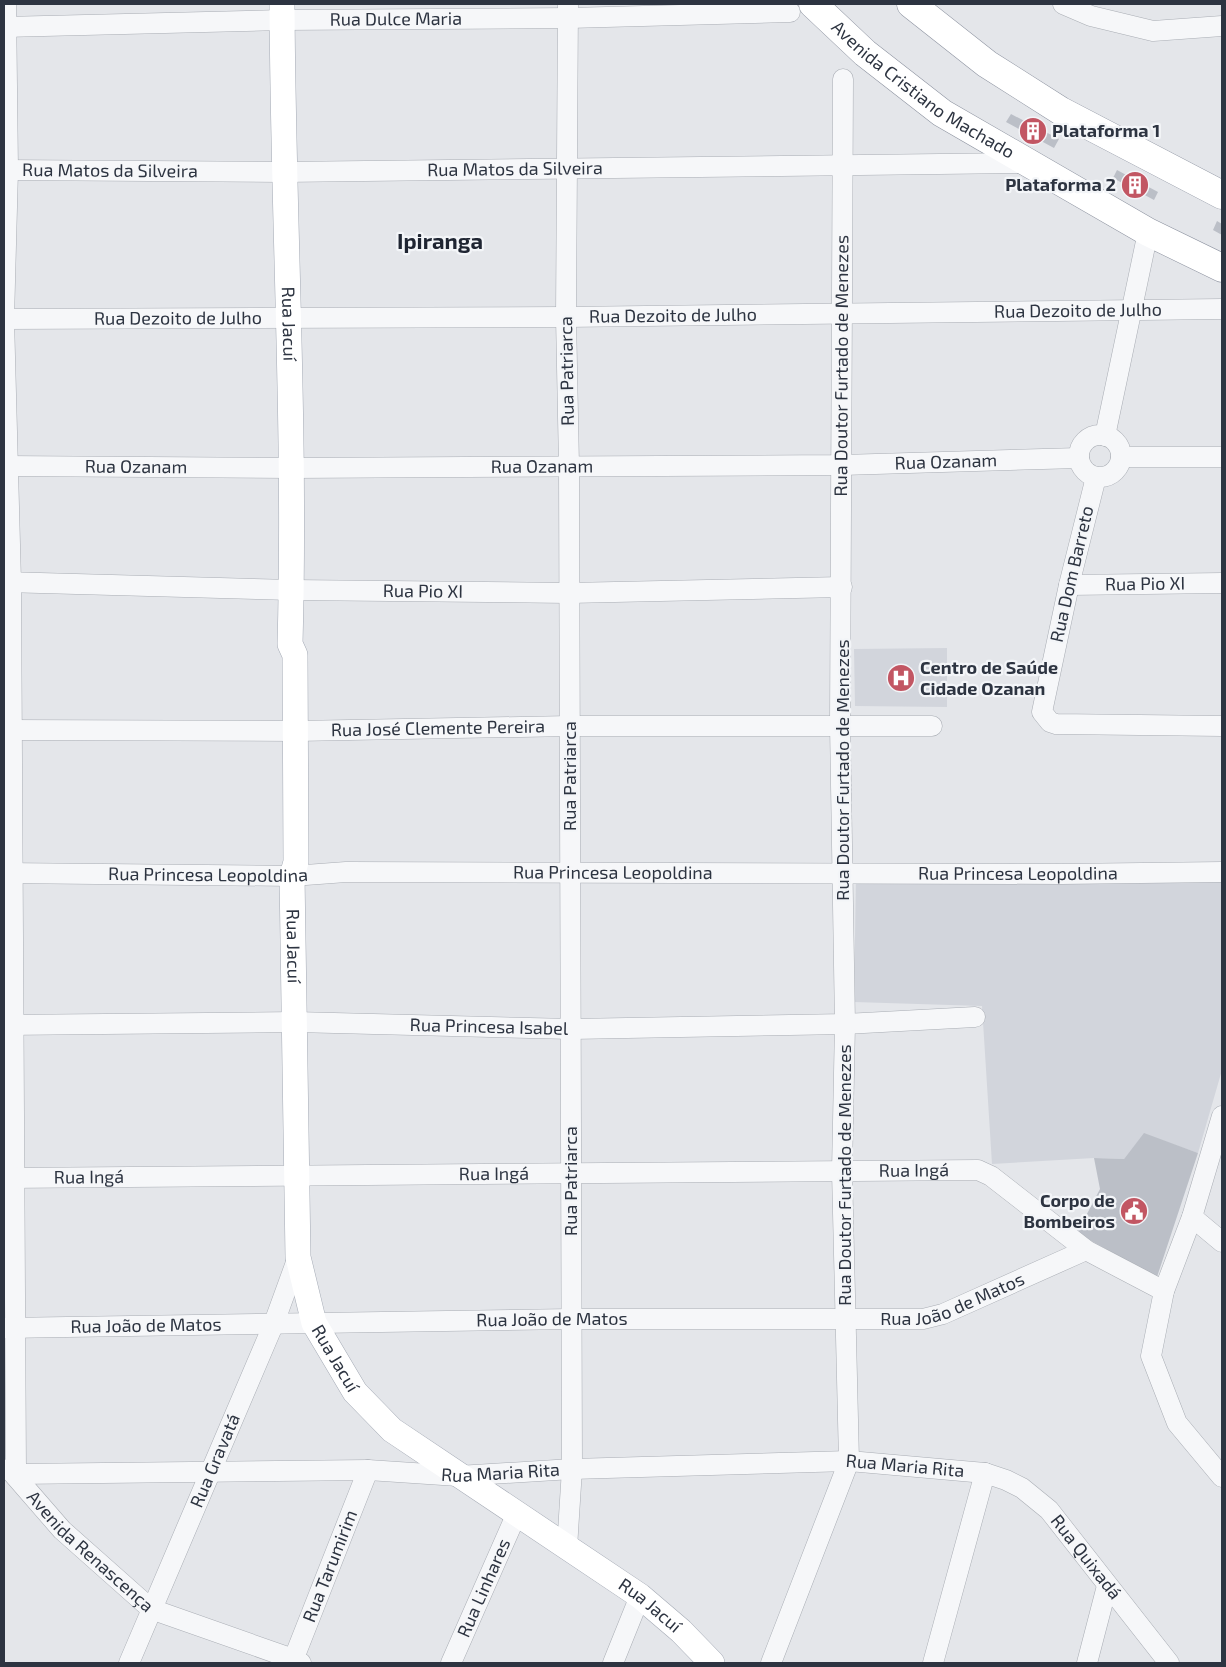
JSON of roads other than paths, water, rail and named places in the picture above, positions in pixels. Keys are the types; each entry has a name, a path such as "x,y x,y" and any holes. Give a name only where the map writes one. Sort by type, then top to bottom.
{"highway":[{"path":"911,4 987,64 1061,111 1222,195"},
{"name":"Avenida Cristiano Machado","path":"801,8 865,53 942,114 1148,232 1222,268"}],"main road":[{"name":"Rua Jacuí","path":"282,12 283,172 289,318 292,468 290,644 284,655 289,731 287,861 292,876 298,1258 314,1323 355,1392 374,1413 412,1445 518,1513 640,1596 681,1631 712,1663"}],"street":[{"path":"6,4 4,319 7,582 10,1470"},
{"path":"1063,4 1091,16 1153,31 1222,26"},
{"name":"Rua Dulce Maria","path":"5,27 282,12 801,8"},
{"name":"Rua Patriarca","path":"567,1548 572,1469 570,466 566,317 569,11"},
{"name":"Rua Doutor Furtado de Menezes","path":"843,80 840,725 844,873 842,1171 849,1461"},
{"name":"Rua Matos da Silveira","path":"6,170 283,172 844,166 1026,162"},
{"path":"1105,436 1148,232"},
{"name":"Rua Dezoito de Julho","path":"4,319 566,317 1132,312 1222,309"},
{"path":"1105,436 1117,444 1120,457 1115,470 1110,474 1096,476 1084,470 1079,458 1080,451 1087,440 1092,437 1105,436"},
{"path":"1120,457 1222,456"},
{"name":"Rua Ozanam","path":"6,466 292,468 842,465 1079,458"},
{"name":"Rua Dom Barreto","path":"1096,476 1042,707 1045,718 1056,724 1222,726"},
{"name":"Rua Pio XI","path":"7,582 292,590 569,592 842,587"},
{"name":"Rua Pio XI","path":"1069,585 1222,583"},
{"name":"Rua José Clemente Pereira","path":"7,730 289,731 570,726 932,726"},
{"name":"Rua Princesa Leopoldina","path":"8,873 292,876 346,872 570,874 1222,872"},
{"name":"Rua Princesa Isabel","path":"8,1025 294,1022 572,1029 844,1024 975,1017"},
{"path":"1222,1116 1215,1167 1192,1217 1164,1291 1151,1356 1177,1422 1222,1477"},
{"name":"Rua Ingá","path":"9,1178 296,1174 985,1172 1086,1250"},
{"path":"1192,1217 1222,1242"},
{"path":"1086,1250 1164,1291"},
{"name":"Rua João de Matos","path":"10,1328 571,1319 923,1319 943,1314 1086,1250"},
{"name":"Rua Gravatá","path":"129,1663 274,1323 298,1258"},
{"path":"772,1663 849,1461"},
{"name":"Rua Maria Rita","path":"10,1470 209,1473 368,1470 458,1476 572,1469 849,1461 985,1473"},
{"name":"Avenida Renascença","path":"10,1470 62,1530 151,1609 295,1662"},
{"name":"Rua Tarumirim","path":"295,1662 368,1470"},
{"path":"933,1663 985,1473"},
{"name":"Rua Quixadá","path":"985,1473 1006,1480 1037,1498 1049,1510 1169,1663"},
{"name":"Rua Linhares","path":"450,1663 518,1513"},
{"path":"1087,1663 1107,1586"},
{"path":"613,1663 640,1596"}],"place":[{"name":"Plataforma 1","path":"1033,131"},
{"name":"Plataforma 2","path":"1135,185"},
{"name":"Centro de Saúde Cidade Ozanan","path":"901,678"},
{"name":"Corpo de Bombeiros","path":"1134,1211"}],"district":[{"name":"Ipiranga","path":"440,241"}]}
